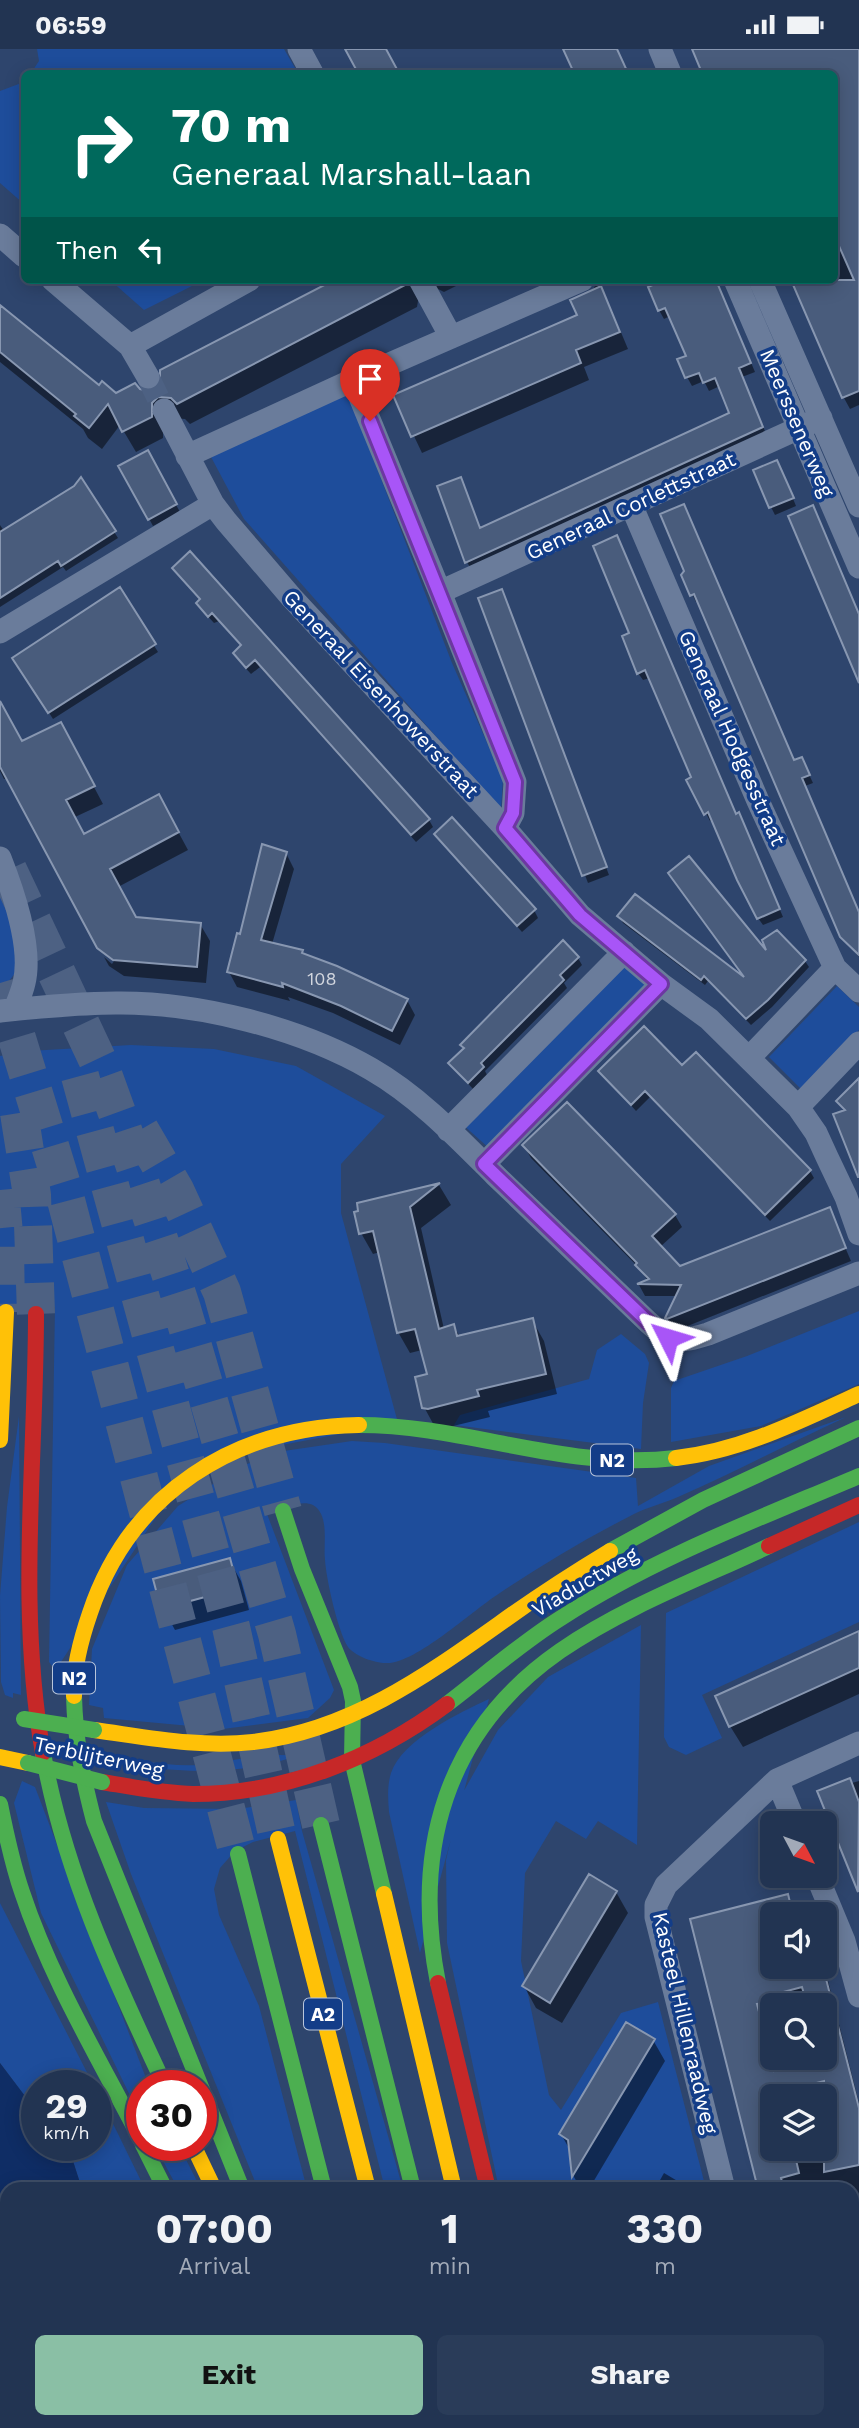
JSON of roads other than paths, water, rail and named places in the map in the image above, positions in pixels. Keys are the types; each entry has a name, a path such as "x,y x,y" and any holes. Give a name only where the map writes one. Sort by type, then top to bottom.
{"main road":[{"path":"0,1440 6,1312"},
{"name":"N2","path":"36,1314 37,1378 30,1606 40,1738 58,1820 80,1893 97,1940 158,2070"},
{"name":"N2","path":"239,2182 107,1856 83,1786 77,1756 71,1700 78,1651 90,1607 111,1560 125,1540 162,1498 205,1465 250,1444 291,1432 338,1425 382,1426 576,1458 663,1459 700,1455 750,1441 859,1394"},
{"name":"Viaductweg","path":"353,1716 416,1682 542,1593 669,1517 859,1428"},
{"name":"Viaductweg","path":"352,1760 418,1724 546,1628 579,1607 681,1552 859,1476"},
{"path":"486,2182 431,1940 431,1856 435,1827 444,1795 457,1765 473,1738 511,1692 560,1652 653,1600 859,1505"},
{"path":"283,1511 302,1569 349,1682 353,1716 352,1760 452,2182"},
{"name":"Terblijterweg","path":"18,1718 197,1743 245,1742 286,1736 353,1716"},
{"name":"Terblijterweg","path":"0,1757 156,1793 215,1795 302,1779 352,1760"},
{"path":"0,1804 17,1882 40,1943 126,2111"},
{"path":"321,1825 411,2182"},
{"name":"A2","path":"278,1839 366,2182"},
{"name":"A2","path":"238,1854 322,2182"},
{"path":"151,2161 162,2182"},
{"path":"201,2161 211,2182"}],"street":[{"path":"299,49 310,70"},
{"path":"660,49 669,70"},
{"path":"0,235 21,252"},
{"path":"58,284 130,346 148,377"},
{"path":"130,346 242,284"},
{"path":"422,284 451,337"},
{"path":"187,456 573,284"},
{"name":"Meerssenerweg","path":"737,284 811,423 859,506"},
{"name":"Meerssenerweg","path":"761,284 859,567"},
{"path":"353,380 515,782 513,813 505,828"},
{"name":"Generaal Eisenhowerstraat","path":"164,410 213,504 253,554 505,828 580,915 661,984 709,1019 798,1107 828,1157 859,1234"},
{"name":"Generaal Corlettstraat","path":"440,592 632,507 811,423"},
{"path":"0,632 213,504"},
{"name":"Generaal Hodgesstraat","path":"632,507 758,801 835,968"},
{"path":"0,858 16,901 24,944 25,982 8,1010"},
{"path":"448,1130 624,952"},
{"path":"750,1057 835,968 859,991"},
{"path":"484,1164 661,984"},
{"path":"8,1010 118,1003 198,1011 255,1022 304,1037 371,1069 401,1089 448,1130 648,1322 675,1341 708,1334 859,1273"},
{"path":"798,1107 859,1043"},
{"name":"Kasteel Hillenraadweg","path":"722,2182 656,1917 656,1905 666,1885 777,1780 859,1743"},
{"path":"777,1780 790,1811"},
{"path":"824,1888 852,1938 859,1996"}],"tunnel":[{"path":"148,377 164,410"},
{"path":"8,870 99,1063 182,1309 277,1634 321,1825"},
{"path":"0,983 62,1185 238,1854"},
{"path":"80,1076 231,1627 278,1839"},
{"path":"19,1113 32,1195 36,1314"},
{"path":"140,1130 175,1190 222,1292 283,1511"},
{"path":"0,1190 5,1244 6,1312"}]}
